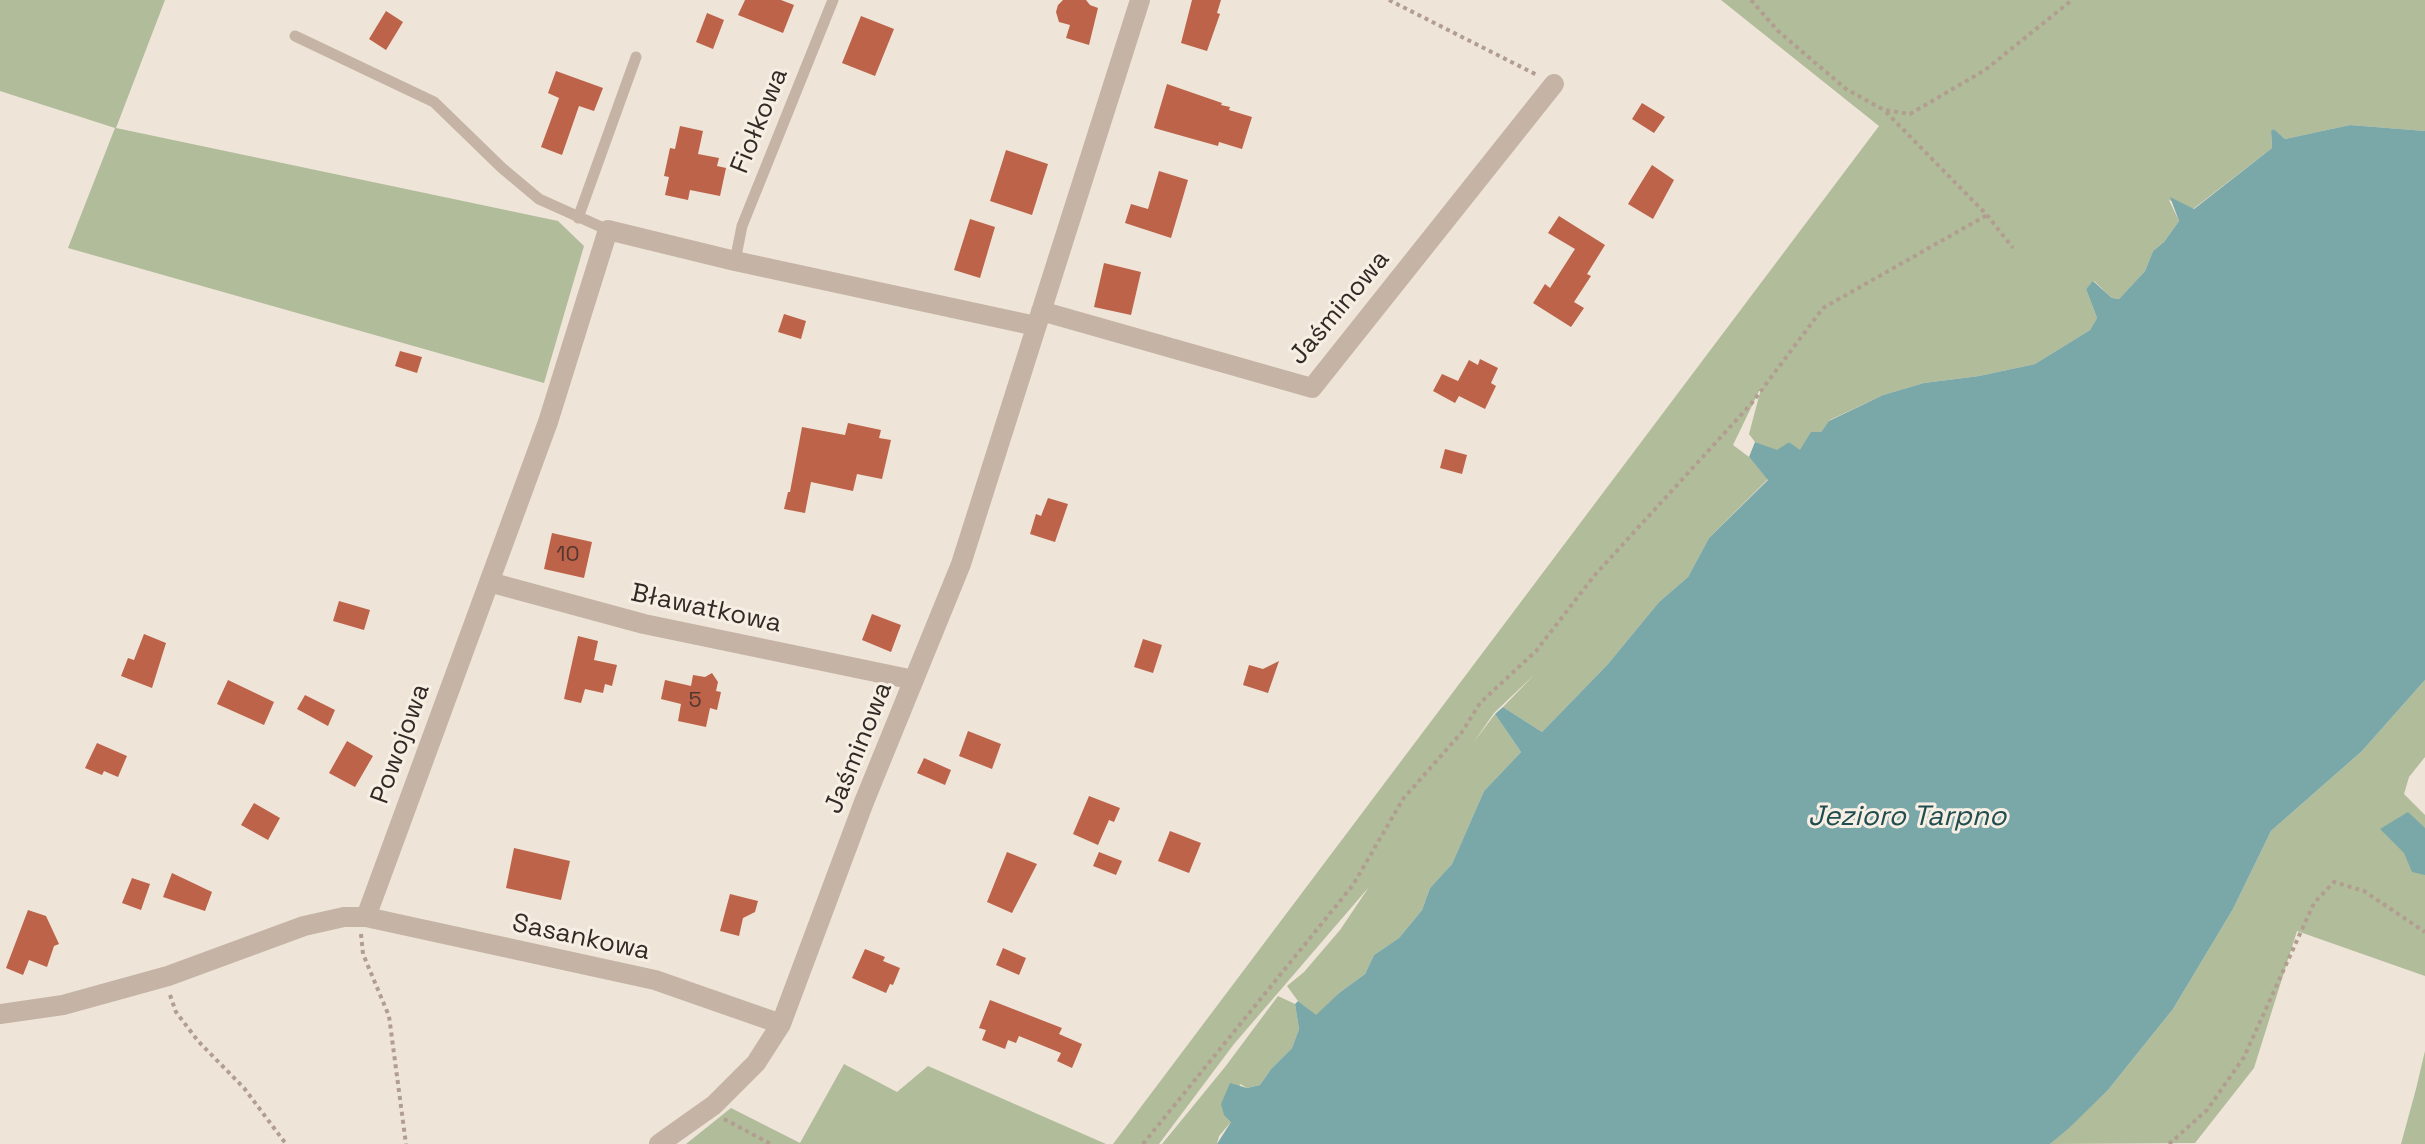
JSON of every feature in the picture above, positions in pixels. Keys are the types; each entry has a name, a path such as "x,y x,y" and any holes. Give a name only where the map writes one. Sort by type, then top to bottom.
{"street":[{"name":"Jaśminowa","path":"659,1144 714,1105 756,1063 781,1024 864,802 961,564 1140,0"},
{"name":"Jaśminowa","path":"608,230 735,261 1039,319 1312,388 1554,84"},
{"name":"Powojowa","path":"366,917 548,422 608,230"},
{"name":"Bławatkowa","path":"489,582 644,624 914,680"},
{"path":"0,1014 63,1005 168,976 304,926 344,917 366,917"},
{"name":"Sasankowa","path":"366,917 655,980 781,1024"}],"lane":[{"name":"Fiołkowa","path":"735,261 742,226 833,0"},
{"path":"295,36 434,102 539,199 608,230"},
{"path":"578,218 636,57"}],"path":[{"path":"1389,0 1554,84"},
{"path":"1751,0 1778,31 1846,89 1884,110 1987,215 2013,248"},
{"path":"1884,110 1910,114 1922,107 1985,70 2072,0"},
{"path":"1143,1144 1344,897 1403,799 1462,732 1480,703 1536,651 1594,576 1751,404 1823,308 1987,215"},
{"path":"2169,1144 2207,1110 2244,1057 2314,903 2334,882 2364,891 2425,932"},
{"path":"366,917 360,930 363,954 389,1016 406,1144"},
{"path":"168,976 168,989 176,1012 198,1041 244,1088 286,1144"},
{"path":"714,1105 722,1118 771,1144"}],"green space":[{"path":"0,0 165,0 116,128 558,221 584,246 544,383 68,248 115,128 0,91"},
{"path":"1721,0 2425,0 2425,131 2350,125 2285,139 2274,129 2271,132 2272,148 2193,209 2169,200 2179,221 2164,242 2153,251 2145,271 2119,299 2112,298 2094,281 2086,289 2097,318 2090,330 2035,364 1924,383 1883,395 1830,420 1800,451 1789,442 1777,451 1755,442 1749,434 1762,385 1733,445 1749,457 1768,479 1709,538 1688,577 1659,602 1608,664 1542,732 1503,707 1534,675 1494,713 1473,743 1495,714 1521,752 1484,791 1452,864 1430,888 1422,910 1399,938 1374,955 1365,974 1339,993 1316,1016 1298,1001 1287,986 1304,972 1340,930 1369,887 1234,1044 1159,1144 1113,1144 1879,126"},
{"path":"2425,680 2425,757 2409,777 2404,794 2425,815 2425,976 2297,931 2254,1068 2195,1143 2050,1144 2108,1090 2173,1009 2233,909 2271,831 2362,751"},
{"path":"1278,996 1295,1004 1299,1029 1292,1048 1260,1085 1247,1088 1240,1084 1231,1122 1219,1136 1217,1144 1162,1144 1225,1067"},
{"path":"2425,1051 2425,1144 2401,1144 2416,1089"},
{"path":"844,1064 897,1092 928,1066 1106,1144 686,1144 731,1108 800,1143"}],"water":[{"name":"Jezioro Tarpno","path":"2350,125 2425,131 2425,680 2362,751 2271,831 2233,909 2173,1009 2108,1090 2069,1128 2050,1144 1217,1144 1231,1122 1224,1115 1221,1104 1230,1083 1247,1088 1260,1085 1292,1048 1299,1029 1295,1004 1298,1001 1316,1015 1365,974 1374,955 1399,938 1422,910 1430,888 1452,864 1484,791 1521,752 1495,714 1503,707 1542,732 1608,664 1659,602 1688,577 1709,538 1768,480 1749,457 1755,442 1777,450 1789,442 1800,450 1811,432 1821,432 1829,421 1883,395 1924,383 2035,364 2090,330 2097,318 2086,289 2093,281 2112,298 2119,299 2145,271 2153,251 2164,242 2179,221 2170,197 2194,209 2272,148 2271,131 2274,129 2285,139"},
{"path":"2408,812 2425,828 2425,875 2412,872 2404,853 2380,829"}],"building":[{"path":"745,0 781,0 794,5 783,33 738,15"},
{"path":"1063,0 1086,0 1098,8 1089,45 1066,38 1070,25 1059,22 1056,12"},
{"path":"1192,0 1221,0 1217,13 1220,14 1207,51 1181,43"},
{"path":"386,11 403,22 386,50 369,39"},
{"path":"707,13 724,20 713,49 696,42"},
{"path":"861,16 894,29 875,76 842,63"},
{"path":"556,71 603,88 594,111 579,106 562,155 541,147 559,98 548,93"},
{"path":"1167,84 1252,117 1242,149 1219,142 1218,146 1154,128"},
{"path":"1642,103 1665,117 1654,133 1632,119"},
{"path":"680,126 703,131 698,154 719,158 717,166 726,168 720,196 690,190 688,200 665,195 669,177 664,176 670,148 675,149"},
{"path":"1006,150 1048,164 1032,215 990,201"},
{"path":"1652,165 1674,180 1653,219 1628,204"},
{"path":"1159,171 1188,180 1171,238 1125,223 1131,204 1148,209"},
{"path":"1559,216 1605,245 1587,274 1591,276 1574,302 1584,308 1571,327 1533,303 1545,284 1550,288 1575,249 1548,233"},
{"path":"970,219 995,227 980,278 954,270"},
{"path":"1104,263 1141,272 1131,315 1094,307"},
{"path":"784,314 806,321 801,339 778,332"},
{"path":"400,351 422,357 417,373 395,366"},
{"path":"1480,359 1498,368 1491,383 1496,386 1485,409 1459,396 1455,403 1433,391 1442,374 1458,381 1469,360 1478,365"},
{"path":"848,423 881,430 879,438 891,440 882,479 857,474 853,491 811,482 805,513 784,509 802,427 845,435"},
{"path":"1445,449 1467,455 1462,474 1440,468"},
{"path":"1048,498 1068,504 1055,542 1030,534 1036,514 1041,516"},
{"path":"552,533 592,542 584,578 544,569"},
{"path":"339,601 370,610 364,630 333,621"},
{"path":"872,614 901,625 891,652 862,640"},
{"path":"144,634 166,643 152,688 121,676 128,658 134,660"},
{"path":"578,636 598,641 594,660 617,665 612,686 605,684 603,693 585,689 581,703 564,699"},
{"path":"1143,639 1162,645 1153,673 1134,667"},
{"path":"1279,661 1268,693 1243,685 1249,665 1263,669"},
{"path":"712,673 718,682 716,691 721,692 717,710 710,708 706,727 678,721 681,704 661,699 665,680 691,686 693,675 705,677"},
{"path":"228,680 274,702 264,725 217,704"},
{"path":"305,695 335,710 328,726 297,709"},
{"path":"968,731 1001,744 992,769 959,756"},
{"path":"347,741 373,756 355,787 329,773"},
{"path":"97,743 127,756 118,777 85,768"},
{"path":"924,758 951,770 945,785 917,773"},
{"path":"1089,796 1120,808 1114,822 1109,820 1098,845 1073,834"},
{"path":"254,803 280,818 268,840 241,825"},
{"path":"1170,831 1201,843 1189,873 1158,861"},
{"path":"514,848 570,861 561,900 506,888"},
{"path":"1007,852 1037,864 1012,913 987,902"},
{"path":"1099,852 1122,861 1116,875 1093,866"},
{"path":"172,873 212,892 205,911 163,897"},
{"path":"132,878 150,884 141,910 122,903"},
{"path":"730,894 758,901 755,912 743,918 739,936 720,931"},
{"path":"28,910 46,916 59,944 54,946 47,967 29,960 23,975 6,968"},
{"path":"1003,948 1026,958 1019,975 996,965"},
{"path":"865,949 885,957 883,961 900,968 886,993 852,978"},
{"path":"990,1000 1062,1028 1059,1034 1082,1044 1072,1068 1057,1061 1061,1053 1019,1036 1016,1043 1008,1040 1005,1049 982,1040 986,1030 979,1028"}]}
